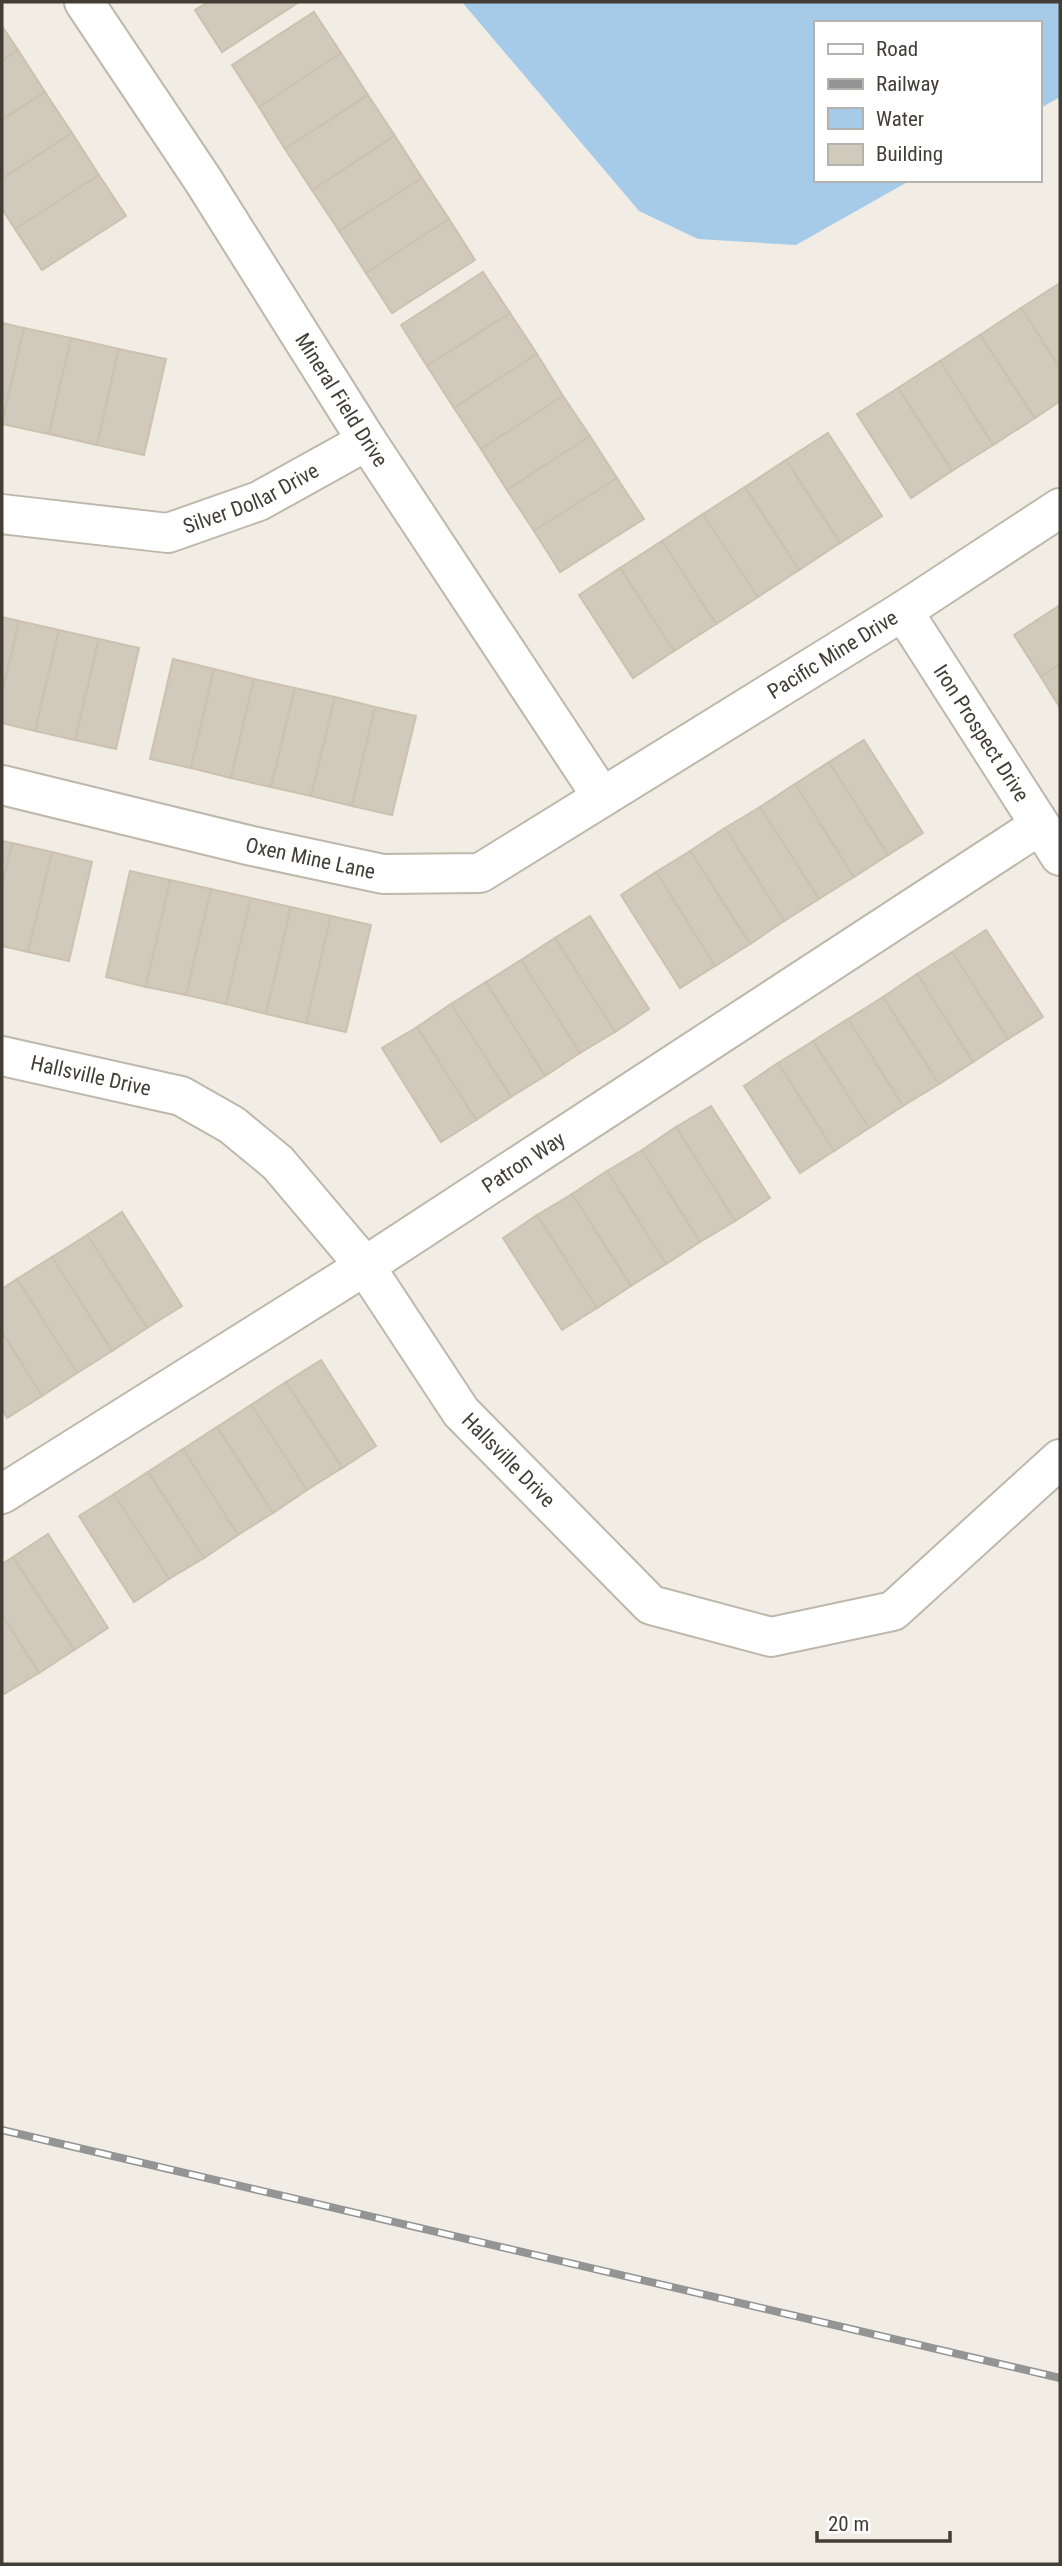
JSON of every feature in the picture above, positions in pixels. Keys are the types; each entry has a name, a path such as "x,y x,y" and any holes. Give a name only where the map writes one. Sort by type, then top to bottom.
{"street":[{"name":"Mineral Field Drive","path":"84,2 203,180 367,440 602,797"},
{"name":"Silver Dollar Drive","path":"2,514 168,533 259,501 367,440"},
{"name":"Pacific Mine Drive","path":"602,797 903,611 1060,508"},
{"name":"Iron Prospect Drive","path":"903,611 1050,840"},
{"name":"Oxen Mine Lane","path":"2,785 252,846 383,874 480,873 602,797"},
{"name":"Patron Way","path":"2,1494 1050,840"},
{"name":"Hallsville Drive","path":"2,1056 181,1096 232,1125 278,1163 365,1266 461,1412 651,1605 771,1637 893,1611 1060,1459"}],"water":[{"path":"462,2 1060,2 1060,97 1041,108 1041,21 814,21 814,182 907,182 796,245 698,239 639,211"}],"building":[{"path":"208,2 299,2 222,52 195,10"},
{"path":"314,12 341,53 259,107 232,65"},
{"path":"2,26 18,50 2,61"},
{"path":"18,50 45,92 2,120 2,61"},
{"path":"341,53 368,95 285,149 259,107"},
{"path":"45,92 72,133 2,179 2,120"},
{"path":"368,95 395,136 312,190 285,149"},
{"path":"72,133 99,175 15,229 2,209 2,179"},
{"path":"395,136 422,178 339,231 312,190"},
{"path":"99,175 126,216 42,270 15,229"},
{"path":"422,178 449,219 366,273 339,231"},
{"path":"449,219 475,260 392,313 366,273"},
{"path":"483,272 510,313 427,366 401,325"},
{"path":"1060,283 1060,368 1021,308"},
{"path":"1021,308 1060,368 1060,401 1035,418 980,335"},
{"path":"510,313 537,354 454,408 427,366"},
{"path":"2,323 24,328 2,424"},
{"path":"24,328 71,338 49,434 2,424"},
{"path":"980,335 1035,418 993,445 940,361"},
{"path":"71,338 119,349 97,445 49,434"},
{"path":"119,349 166,359 144,455 97,445"},
{"path":"537,354 563,396 481,449 454,408"},
{"path":"940,361 993,445 952,471 898,388"},
{"path":"898,388 952,471 911,498 857,414"},
{"path":"563,396 590,436 507,490 481,449"},
{"path":"828,433 882,516 840,543 786,460"},
{"path":"590,436 617,478 534,531 507,490"},
{"path":"786,460 840,543 799,570 745,487"},
{"path":"617,478 644,519 560,572 534,531"},
{"path":"745,487 799,570 758,597 703,514"},
{"path":"703,514 758,597 716,624 662,541"},
{"path":"662,541 716,624 674,651 620,568"},
{"path":"620,568 674,651 633,678 579,595"},
{"path":"1060,605 1060,664 1041,677 1014,635"},
{"path":"2,617 19,621 2,693"},
{"path":"19,621 59,630 35,731 2,723 2,693"},
{"path":"59,630 99,639 75,740 35,731"},
{"path":"99,639 139,648 116,749 75,740"},
{"path":"173,659 214,669 191,768 150,759"},
{"path":"1060,664 1060,708 1041,677"},
{"path":"214,669 254,679 231,778 191,768"},
{"path":"254,679 295,688 271,787 231,778"},
{"path":"295,688 335,697 311,796 271,787"},
{"path":"335,697 375,707 352,806 311,796"},
{"path":"375,707 416,716 392,815 352,806"},
{"path":"864,740 923,833 888,855 829,762"},
{"path":"829,762 888,855 854,877 795,784"},
{"path":"795,784 854,877 819,899 760,807"},
{"path":"760,807 819,899 784,921 725,828"},
{"path":"725,828 784,921 750,944 690,851"},
{"path":"2,841 12,843 2,887"},
{"path":"12,843 52,852 28,952 2,946 2,887"},
{"path":"690,851 750,944 715,966 656,872"},
{"path":"52,852 92,862 69,961 28,952"},
{"path":"130,871 170,880 146,987 106,977"},
{"path":"656,872 715,966 680,988 621,895"},
{"path":"170,880 211,889 186,995 146,987"},
{"path":"211,889 251,898 226,1004 186,995"},
{"path":"251,898 291,907 266,1014 226,1004"},
{"path":"291,907 331,916 306,1023 266,1014"},
{"path":"331,916 371,925 346,1032 306,1023"},
{"path":"590,916 649,1009 615,1032 555,938"},
{"path":"986,930 1043,1017 1008,1039 952,952"},
{"path":"555,938 615,1032 580,1053 521,960"},
{"path":"952,952 1008,1039 973,1062 917,974"},
{"path":"521,960 580,1053 545,1076 486,982"},
{"path":"917,974 973,1062 939,1084 883,997"},
{"path":"486,982 545,1076 511,1097 451,1004"},
{"path":"883,997 939,1084 903,1106 848,1019"},
{"path":"451,1004 511,1097 476,1120 417,1027"},
{"path":"848,1019 903,1106 869,1128 813,1041"},
{"path":"417,1027 476,1120 441,1142 382,1048"},
{"path":"813,1041 869,1128 834,1151 778,1063"},
{"path":"778,1063 834,1151 800,1173 744,1086"},
{"path":"711,1106 770,1198 735,1221 676,1127"},
{"path":"676,1127 735,1221 700,1242 642,1150"},
{"path":"642,1150 700,1242 666,1264 607,1171"},
{"path":"607,1171 666,1264 631,1286 572,1194"},
{"path":"572,1194 631,1286 597,1308 537,1215"},
{"path":"122,1212 182,1306 147,1328 87,1235"},
{"path":"537,1215 597,1308 562,1330 503,1238"},
{"path":"87,1235 147,1328 112,1351 52,1257"},
{"path":"52,1257 112,1351 77,1373 17,1279"},
{"path":"17,1279 77,1373 42,1396 2,1332 2,1289"},
{"path":"2,1332 42,1396 7,1418 2,1409"},
{"path":"321,1360 376,1446 342,1468 286,1382"},
{"path":"286,1382 342,1468 307,1490 251,1405"},
{"path":"251,1405 307,1490 273,1513 217,1427"},
{"path":"217,1427 273,1513 238,1535 183,1449"},
{"path":"183,1449 238,1535 204,1558 148,1472"},
{"path":"148,1472 204,1558 169,1579 114,1494"},
{"path":"114,1494 169,1579 134,1602 79,1516"},
{"path":"48,1534 108,1628 74,1650 13,1557"},
{"path":"13,1557 74,1650 39,1673 2,1615 2,1564"},
{"path":"2,1615 39,1673 4,1694 2,1690"}],"railway":[{"path":"2,2130 1060,2378"}]}
